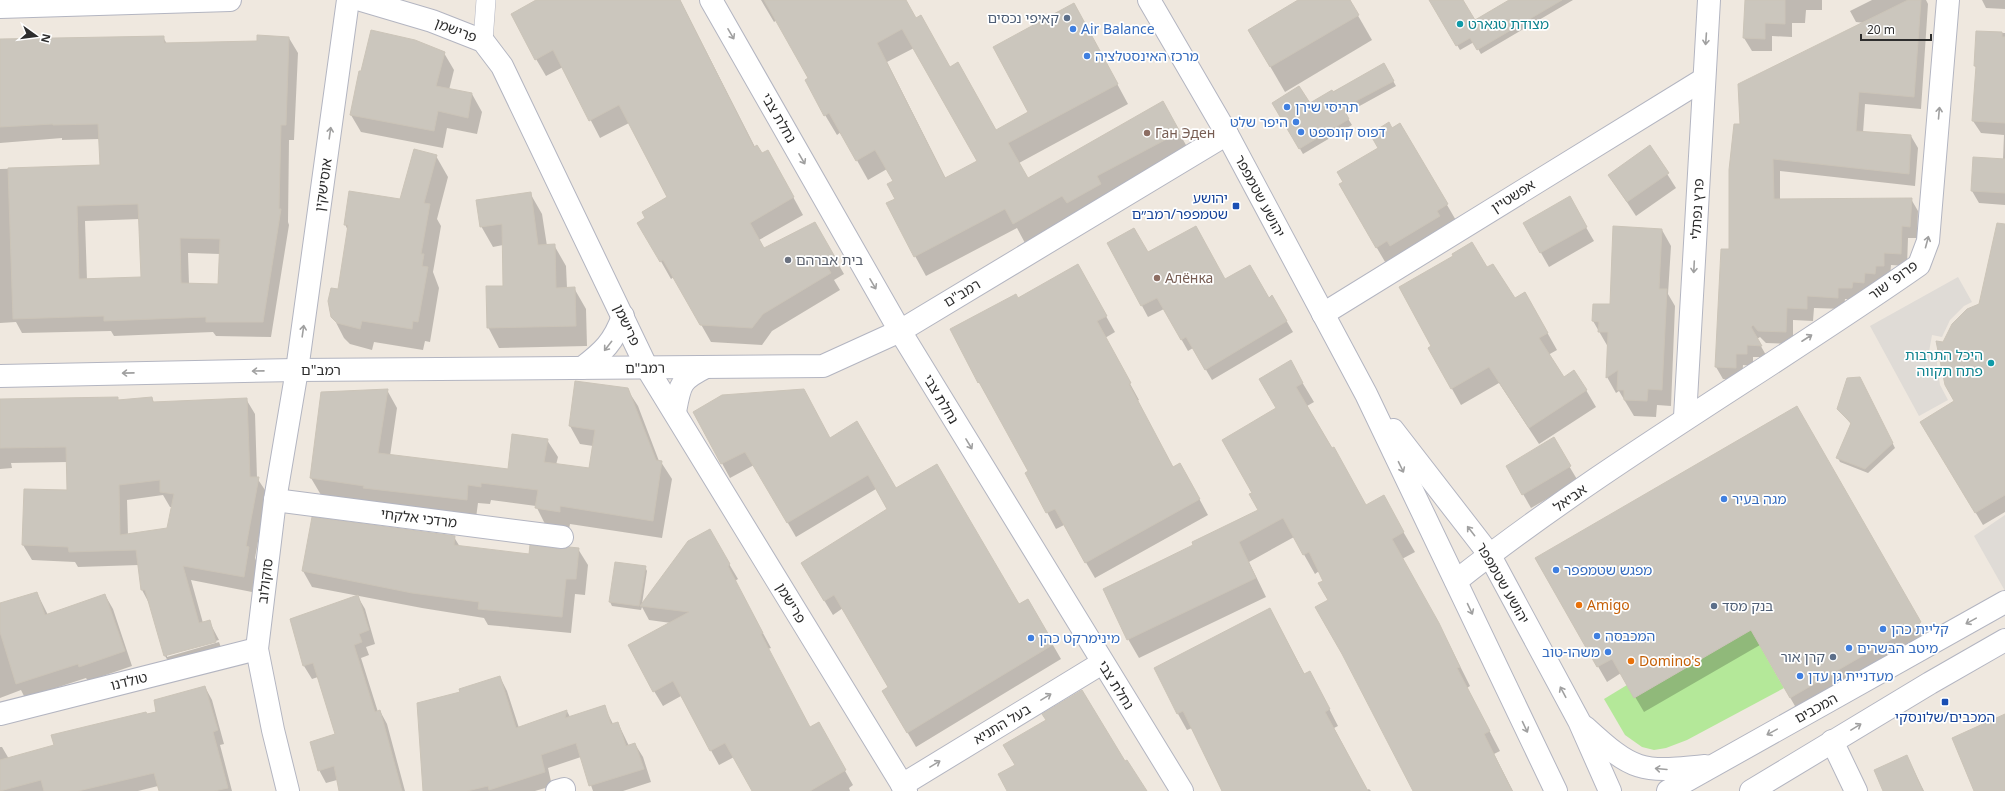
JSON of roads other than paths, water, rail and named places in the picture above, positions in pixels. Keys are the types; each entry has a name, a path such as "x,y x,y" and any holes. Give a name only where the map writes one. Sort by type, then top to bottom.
{"street":[{"path":"0,7 230,0"},
{"name":"אוסישקין","path":"297,370 348,0"},
{"name":"פרישמן","path":"361,0 432,21 483,41 502,66 647,368 904,788"},
{"path":"483,41 486,0"},
{"name":"נחלת צבי","path":"711,0 900,331 1102,663 1182,791"},
{"name":"יהושע שטמפפר","path":"1150,0 1227,134 1366,394 1556,791"},
{"name":"פרץ נפתלי","path":"1685,417 1709,0"},
{"name":"פרופ' שור","path":"1685,417 1919,265 1928,241 1948,0"},
{"name":"אפשטיין","path":"1323,314 1704,79"},
{"name":"רמב\"ם","path":"0,376 297,370 824,366 900,331 1227,134"},
{"path":"582,368 605,350 618,332 623,316"},
{"path":"675,412 679,390 688,376 706,367"},
{"name":"סוקולוב","path":"288,791 273,730 257,649 275,500 297,370"},
{"name":"יהושע שטמפפר","path":"1366,394 1489,554 1579,721 1610,791"},
{"name":"אביאל","path":"1456,581 1489,554 1685,417"},
{"name":"מרדכי אלקחי","path":"275,500 562,537"},
{"name":"המכבים","path":"1668,791 2005,602"},
{"path":"1751,791 1832,741 2005,640"},
{"name":"טולדנו","path":"0,714 257,649"},
{"name":"בעל התניא","path":"904,788 1102,663"},
{"path":"1579,721 1613,753 1627,762 1643,768 1665,770 1714,765"},
{"path":"1832,741 1856,791"},
{"path":"557,791 564,789 564,791"}],"place":[{"name":"קאיפי נכסים","path":"1067,18"},
{"name":"מצודת טגארט","path":"1460,24"},
{"name":"Air Balance","path":"1073,29"},
{"name":"מרכז האינסטלציה","path":"1087,56"},
{"name":"תריסי שירן","path":"1287,107"},
{"name":"היפר שלט","path":"1296,122"},
{"name":"דפוס קונספט","path":"1301,132"},
{"name":"Ган Эден","path":"1147,133"},
{"name":"יהושע שטמפפר/רמב״ם","path":"1236,206"},
{"name":"בית אברהם","path":"788,260"},
{"name":"Алёнка","path":"1157,278"},
{"name":"היכל התרבות פתח תקווה","path":"1991,363"},
{"name":"מגה בעיר","path":"1724,499"},
{"name":"מפגש שטמפפר","path":"1556,570"},
{"name":"Amigo","path":"1579,605"},
{"name":"בנק מסד","path":"1714,606"},
{"name":"קליית כהן","path":"1883,629"},
{"name":"המכבסה","path":"1597,636"},
{"name":"מינימרקט כהן","path":"1031,638"},
{"name":"מיטב הבשרים","path":"1849,648"},
{"name":"משהו-טוב","path":"1608,652"},
{"name":"קרן אור","path":"1833,657"},
{"name":"Domino's","path":"1631,661"},
{"name":"מעדניית גן עדן","path":"1800,676"},
{"name":"המכבים/שלונסקי","path":"1945,702"}]}
